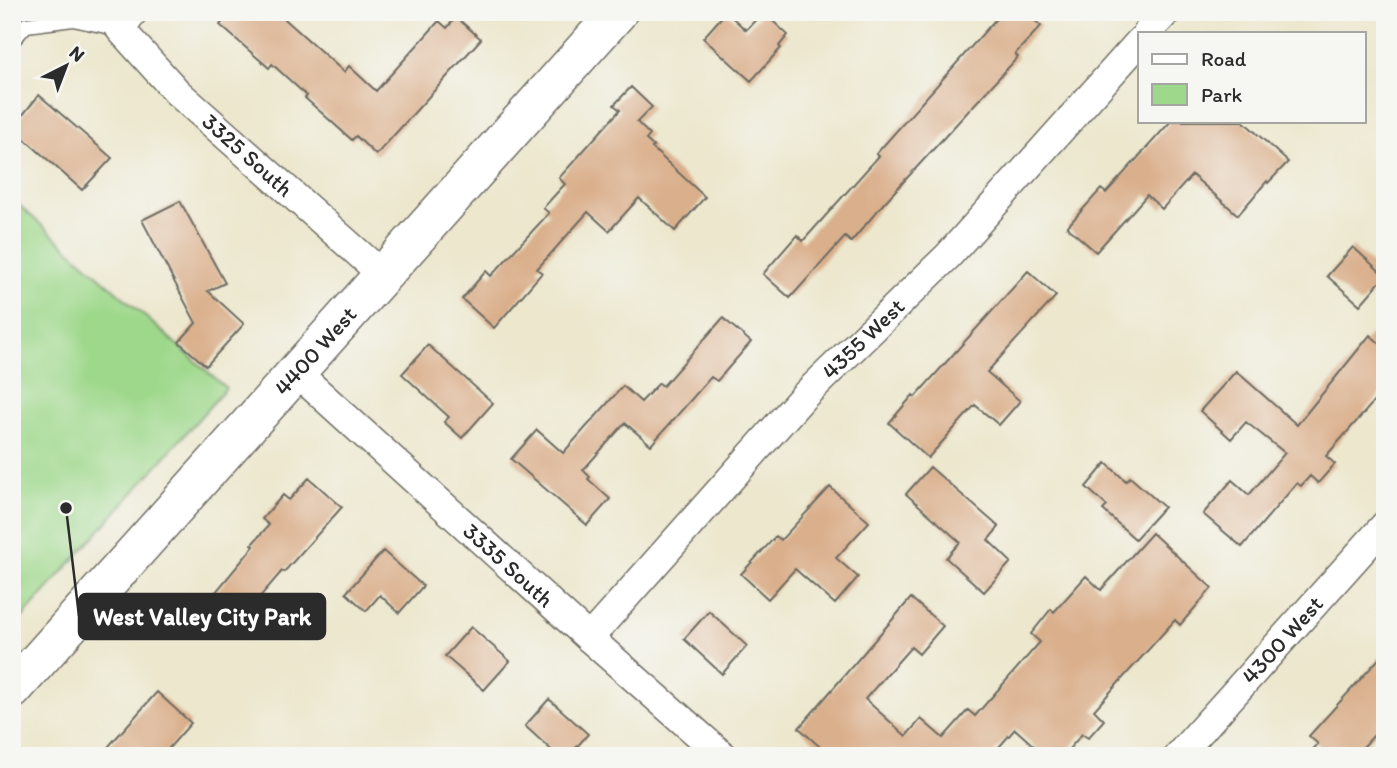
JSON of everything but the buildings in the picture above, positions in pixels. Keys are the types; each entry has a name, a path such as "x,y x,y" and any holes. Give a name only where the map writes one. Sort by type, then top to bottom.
{"street":[{"name":"4400 West","path":"12,691 618,12"},
{"path":"1148,32 1166,12"},
{"name":"3325 South","path":"127,21 177,92 383,275"},
{"name":"4355 West","path":"589,638 803,397 940,264 1138,43"},
{"name":"3335 South","path":"296,372 723,756"},
{"name":"4300 West","path":"1178,756 1385,525"}],"lane":[{"path":"12,41 26,25 73,19 127,21"}],"green space":[{"path":"12,199 226,388 12,629"}],"place":[{"name":"West Valley City Park","path":"66,508"}]}
